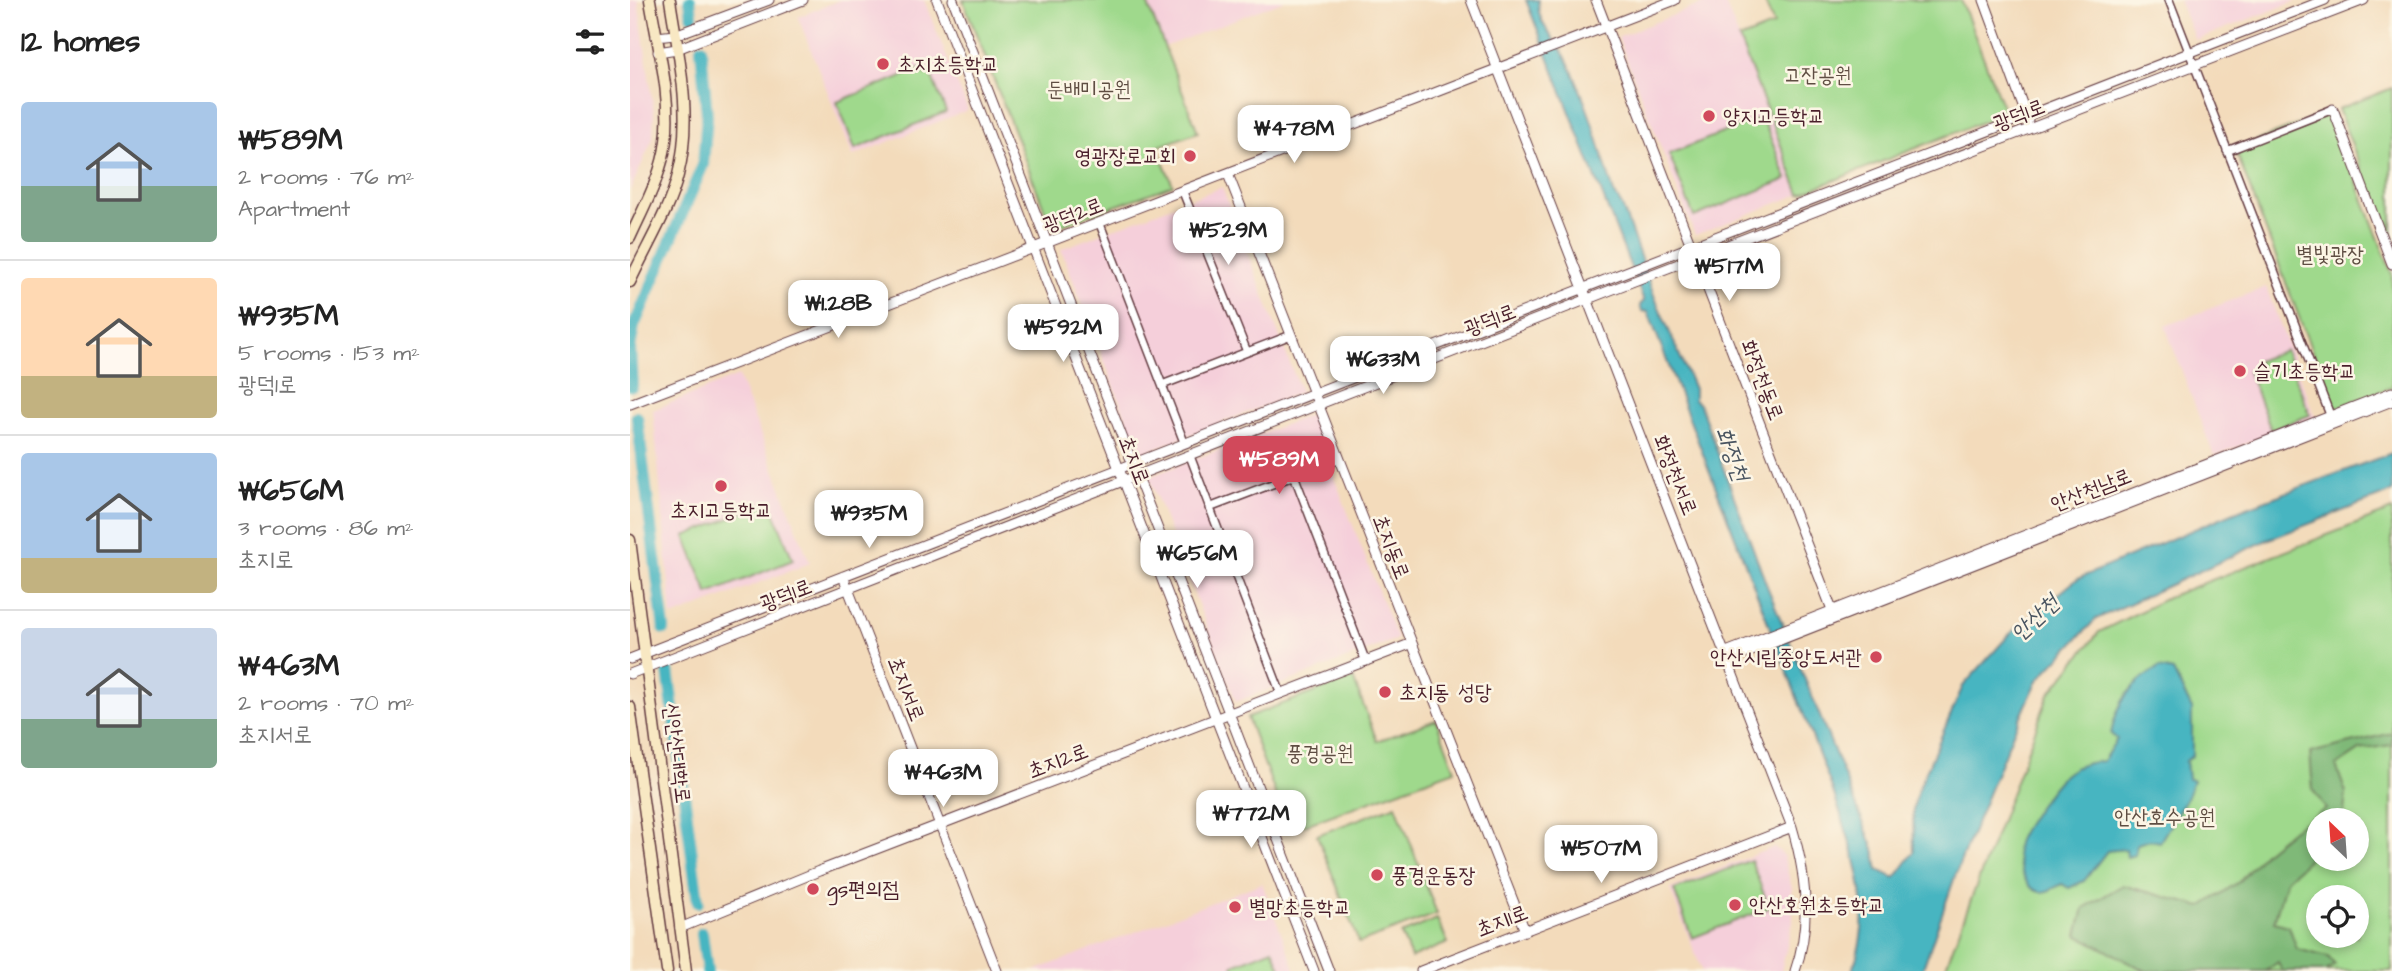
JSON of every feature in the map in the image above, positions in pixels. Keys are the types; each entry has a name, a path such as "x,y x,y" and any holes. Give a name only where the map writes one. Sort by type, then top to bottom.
{"main road":[{"path":"630,238 658,174 666,141 666,110 650,0"},
{"path":"630,282 678,177 686,104 670,0"},
{"name":"신안산대학로","path":"630,540 686,971"},
{"name":"신안산대학로","path":"630,707 667,971"}],"street":[{"path":"656,37 675,35 769,0"},
{"path":"658,51 677,48 803,0"},
{"name":"초지로","path":"937,0 1314,971"},
{"name":"초지로","path":"953,0 1329,971"},
{"name":"화정천서로","path":"1471,0 1792,827 1805,879 1806,905 1795,971"},
{"name":"화정천동로","path":"1596,0 1833,614"},
{"path":"1606,26 1675,0"},
{"path":"1984,0 2032,128"},
{"path":"2169,0 2332,420"},
{"name":"광덕1로","path":"630,659 2325,0"},
{"name":"광덕1로","path":"630,674 1616,288 2364,0"},
{"name":"광덕2로","path":"630,404 1184,192 1606,26"},
{"path":"2227,151 2333,109 2392,264"},
{"name":"초지동로","path":"1228,174 1410,645 1525,931"},
{"path":"1184,192 1247,352"},
{"path":"1100,224 1184,442"},
{"path":"1162,385 1292,335"},
{"name":"안산천남로","path":"2332,420 2392,392"},
{"name":"안산천남로","path":"1727,656 2332,420 2392,401"},
{"path":"1190,456 1281,694"},
{"path":"1209,508 1338,458"},
{"path":"1294,475 1366,662"},
{"name":"초지서로","path":"843,576 997,971"},
{"name":"초지2로","path":"680,928 1410,645"},
{"name":"초지1로","path":"1421,971 1792,827"}],"shaded area":[{"path":"630,0 638,0 654,112 653,138 630,191"},
{"name":"초지초등학교","path":"840,0 924,0 968,110 853,156 798,17"},
{"path":"1146,0 1285,0 1164,47"},
{"name":"양지고등학교","path":"1712,0 1724,0 1800,194 1695,235 1618,37"},
{"path":"2179,0 2299,0 2195,40"},
{"path":"1222,187 1301,392 1140,454 1061,249"},
{"name":"슬기초등학교","path":"2266,287 2315,417 2214,456 2165,326"},
{"name":"초지고등학교","path":"738,376 810,563 672,617 653,410"},
{"path":"1310,415 1397,639 1236,702 1149,477"},
{"name":"안산호원초등학교","path":"1774,847 1783,854 1792,888 1793,921 1781,971 1702,971 1670,889"},
{"name":"별망초등학교","path":"1262,883 1296,971 1034,971"}],"green space":[{"name":"둔배미공원","path":"963,0 1146,0 1198,132 1157,147 1173,185 1052,229"},
{"name":"고잔공원","path":"1764,0 1961,0 2005,113 1800,194 1739,39 1774,25"},
{"path":"922,68 925,74 930,72 946,112 855,149 837,102"},
{"path":"2392,88 2392,248 2338,109"},
{"name":"별빛광장","path":"2330,112 2392,274 2392,387 2334,409 2235,149"},
{"path":"1762,117 1787,179 1694,217 1669,154"},
{"path":"2285,350 2310,415 2271,430 2248,371 2259,367 2257,361"},
{"path":"770,502 793,560 708,594 685,536"},
{"name":"안산호수공원","path":"2392,510 2392,971 1944,971 2049,694 2099,632 2173,595"},
{"name":"풍경공원","path":"1353,678 1377,741 1436,720 1455,770 1289,831 1247,717"},
{"path":"2392,733 2392,745 2360,750 2336,766 2346,793 2344,808 2325,808 2313,790 2310,753"},
{"name":"풍경운동장","path":"1396,805 1437,914 1359,943 1317,835"},
{"path":"2306,821 2306,861 2286,880 2274,922 2289,926 2297,949 2328,957 2335,965 2326,971 2282,971 2278,962 2266,971 2146,971 2077,935 2084,908 2123,885 2201,907 2240,881 2264,853"},
{"path":"1751,860 1769,908 1692,938 1674,890"},
{"path":"1437,919 1448,943 1411,958 1401,934"},
{"path":"1273,949 1282,971 1235,971 1233,965"}],"water":[{"name":"안산천","path":"1526,0 1539,0 1538,8 1543,23 1566,58 1580,90 1614,193 1622,206 1655,298 1694,389 1694,400 1700,405 1767,586 1874,849 1878,870 1895,878 1914,852 1913,808 1918,790 1963,686 2010,634 2077,579 2237,511 2392,453 2392,492 2267,540 2096,619 2038,680 2013,733 1959,865 1922,971 1852,971 1863,923 1862,900 1854,855 1832,788 1648,312 1642,311 1640,305 1644,301"},
{"path":"2159,668 2173,671 2192,709 2192,756 2186,761 2188,779 2193,780 2187,797 2160,842 2150,840 2137,844 2135,855 2127,857 2126,849 2107,851 2084,881 2069,888 2062,884 2047,891 2036,890 2026,880 2017,857 2017,843 2025,828 2044,798 2063,776 2082,765 2103,761 2117,739 2111,734 2121,703 2133,687"}],"waterway":[{"path":"690,0 692,15"},
{"path":"632,386 630,348 634,326 703,165 707,116 701,48"},
{"path":"637,417 664,629"},
{"path":"668,670 698,902"},
{"path":"702,933 707,971"}],"place":[{"name":"초지초등학교","path":"883,64"},
{"name":"양지고등학교","path":"1709,116"},
{"name":"영광장로교회","path":"1190,156"},
{"name":"슬기초등학교","path":"2240,371"},
{"name":"초지고등학교","path":"721,486"},
{"name":"안산시립중앙도서관","path":"1876,657"},
{"name":"초지동 성당","path":"1385,692"},
{"name":"풍경운동장","path":"1377,875"},
{"name":"gs편의점","path":"813,889"},
{"name":"안산호원초등학교","path":"1735,905"},
{"name":"별망초등학교","path":"1235,907"}],"water label":[{"name":"화정천","path":"1732,454"}]}
